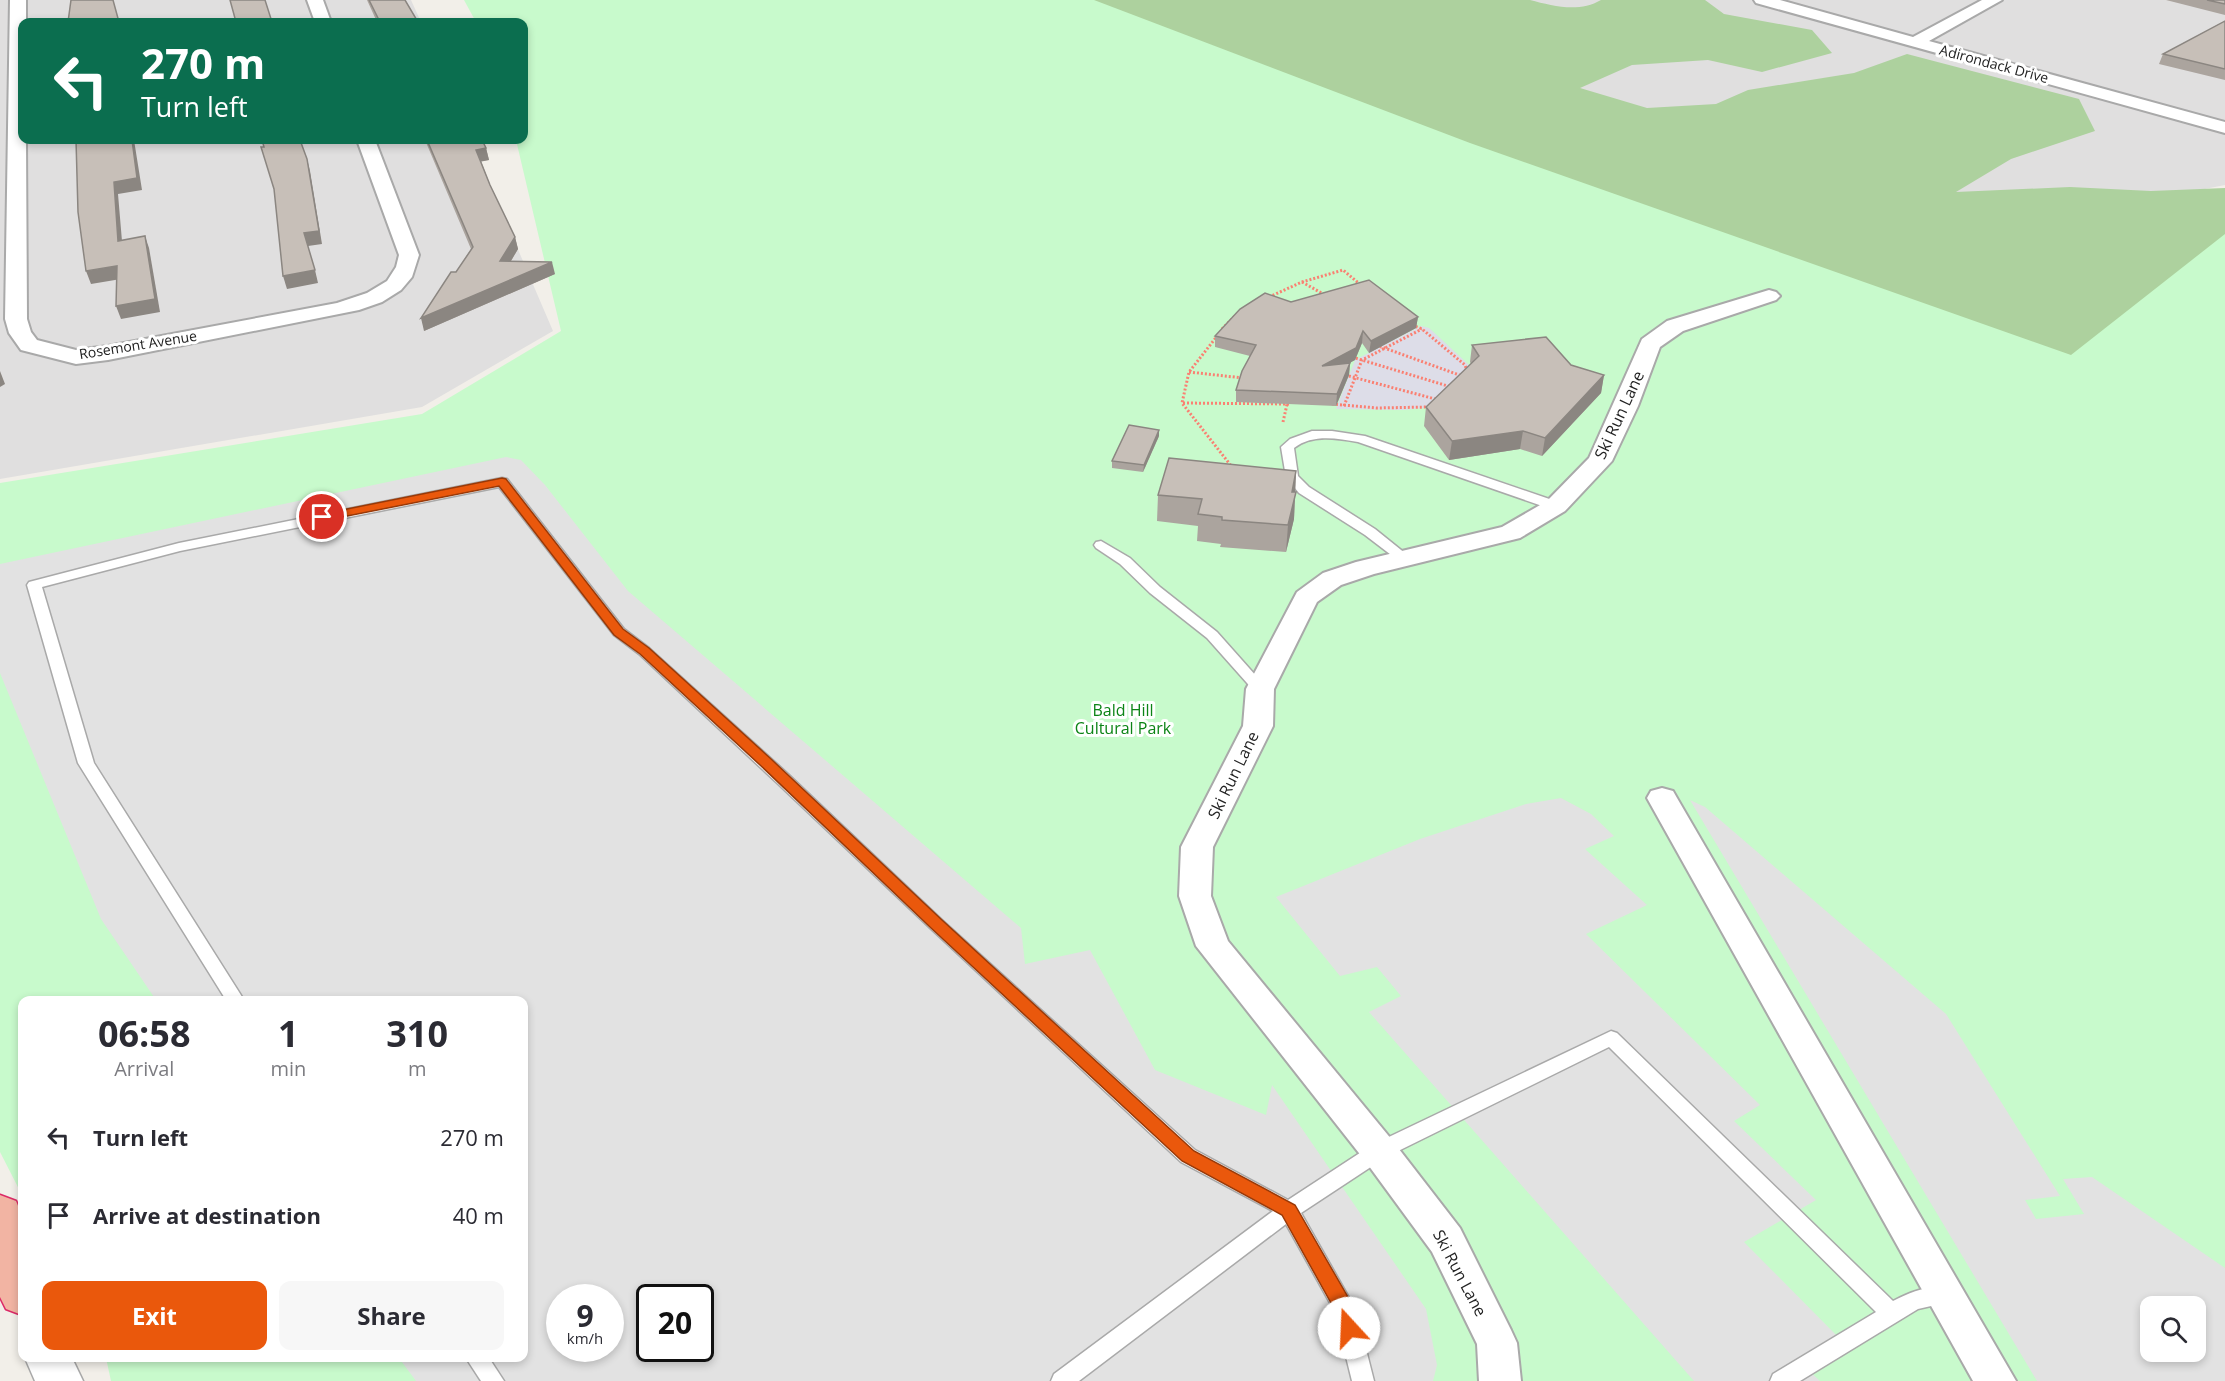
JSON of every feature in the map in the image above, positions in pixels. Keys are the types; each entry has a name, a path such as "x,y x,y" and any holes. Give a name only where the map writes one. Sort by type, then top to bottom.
{"highway":[{"path":"0,1214 18,1280"}],"street":[{"name":"Rosemont Avenue","path":"18,0 16,319 20,333 28,345 76,357 108,353 341,309 369,301 390,289 405,274 409,255 367,144"},
{"path":"315,0 322,18"},
{"name":"Adirondack Drive","path":"1762,0 2225,128"},
{"path":"1915,42 1994,0"},
{"name":"Ski Run Lane","path":"1500,1381 1497,1343 1446,1240 1379,1151 1213,945 1195,897 1197,847 1258,726 1260,689 1306,598 1332,579 1404,558 1511,533 1556,506 1600,461 1626,406 1650,344 1675,326 1769,296"},
{"path":"1662,798 1995,1381"},
{"path":"0,1267 18,1294"},
{"path":"51,1362 59,1381"}],"lane":[{"path":"1404,558 1370,532 1304,490 1292,477 1287,447 1294,440 1339,434 1361,439 1556,506"},
{"path":"233,996 86,763 34,585 179,547 502,482 619,632 644,651 765,762 936,924 1188,1156 1289,1210 1345,1310 1364,1381"},
{"path":"1101,545 1125,561 1155,590 1212,635 1260,689"},
{"path":"1062,1381 1289,1210 1379,1151 1611,1038 1892,1314"},
{"path":"1781,1381 1914,1300 1946,1295"},
{"path":"480,1362 493,1381"}],"path":[{"path":"1266,298 1302,282 1343,270 1366,289"},
{"path":"1302,282 1332,299"},
{"path":"1182,403 1189,372 1229,320 1238,314"},
{"path":"1229,320 1238,322"},
{"path":"1322,403 1344,406 1415,408 1432,406 1439,400 1467,371 1465,365 1422,329 1412,324"},
{"path":"1344,406 1362,360 1422,329"},
{"path":"1389,336 1399,341"},
{"path":"1374,344 1463,376"},
{"path":"1345,355 1452,387"},
{"path":"1189,372 1249,378"},
{"path":"1335,374 1356,377 1439,400"},
{"path":"1340,387 1351,389"},
{"path":"1282,427 1290,391"},
{"path":"1182,403 1287,404 1294,402"},
{"path":"1182,403 1235,472"}],"shaded area":[{"path":"0,0 411,0 419,18 18,18 18,144 473,144 553,331 422,407 0,479"},
{"path":"1371,0 2225,0 2225,185 1964,236 1549,131"},
{"path":"1421,326 1429,328 1468,364 1472,371 1435,407 1403,410 1336,409 1355,360"},
{"path":"506,457 521,460 545,485 628,591 1021,928 1025,964 1090,950 1155,1070 1266,1115 1272,1085 1426,1309 1437,1365 1433,1381 416,1381 402,1362 528,1362 528,996 153,996 101,919 0,673 0,564"},
{"path":"1561,798 1591,814 1614,836 1585,849 1647,905 1586,934 1760,1105 1734,1121 1816,1200 1744,1242 1844,1343 1805,1367 1820,1381 1694,1381 1369,1012 1401,996 1377,967 1340,976 1276,897 1420,839 1526,804"},
{"path":"1690,800 1705,807 1946,1014 2060,1196 2025,1200 2036,1219 2084,1214 2063,1179 2092,1177 2225,1268 2225,1381 2037,1381"}],"green space":[{"name":"Bald Hill Cultural Park","path":"464,0 1094,0 1470,143 2071,355 2225,234 2225,1381 111,1381 107,1362 528,1362 528,996 18,996 18,1187 0,1152 0,483 422,414 561,331 517,144 528,144 528,18 474,18"},
{"path":"478,0 1530,0 1575,7 1601,0 1705,0 1724,14 1812,30 1832,53 1762,72 1708,60 1632,65 1580,88 1647,108 1716,104 1748,90 1854,73 1907,54 2079,99 2095,131 2011,159 1956,192 2070,187 2151,191 2225,188 2225,661 837,354 426,419 570,333 528,49 528,18 516,18"}],"building":[{"path":"71,0 113,0 118,18 69,18"},
{"path":"230,0 265,0 271,18 235,18"},
{"path":"369,0 405,0 416,18 378,18"},
{"path":"2207,0 2225,0 2225,4"},
{"path":"2225,21 2225,69 2163,54"},
{"path":"76,144 133,144 137,178 114,182 118,241 145,236 155,299 116,306 117,266 86,271 78,212"},
{"path":"263,144 301,144 307,159 319,231 304,233 315,270 283,276 274,189 261,147 264,147"},
{"path":"429,144 484,144 486,148 476,150 515,237 500,261 552,262 421,318 451,272 456,272 473,247"},
{"path":"1369,280 1418,317 1371,341 1363,331 1356,348 1322,366 1350,363 1337,394 1236,390 1242,371 1256,345 1215,336 1240,309 1265,293 1291,302"},
{"path":"1546,337 1571,365 1604,375 1545,438 1523,431 1452,441 1426,407 1479,356 1472,345"},
{"path":"1129,425 1159,430 1144,465 1112,461"},
{"path":"1169,458 1296,471 1292,492 1296,492 1288,525 1222,520 1222,517 1198,514 1202,499 1158,495"}],"route":[{"path":"322,517 502,482 619,632 644,651 765,762 936,924 1188,1156 1289,1210 1345,1310 1349,1328"}]}
